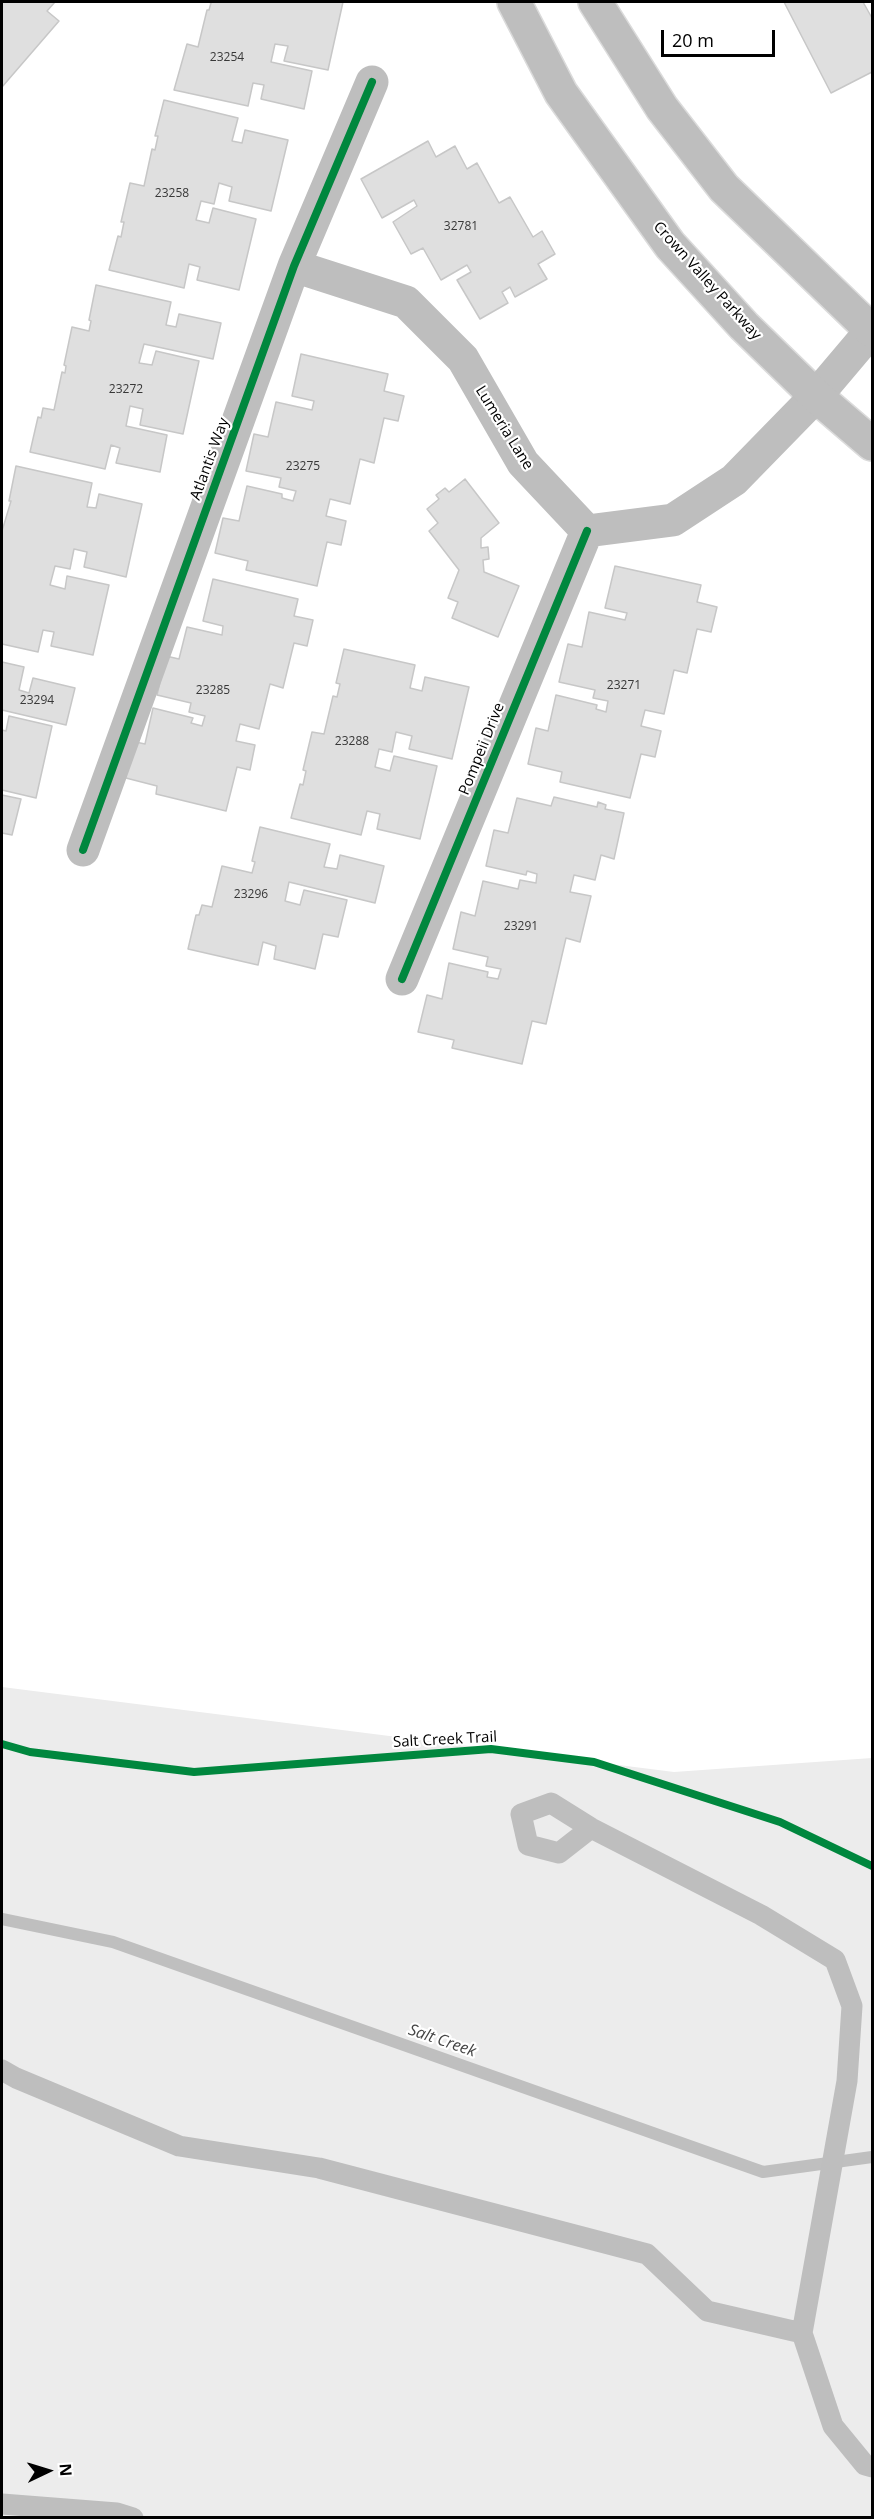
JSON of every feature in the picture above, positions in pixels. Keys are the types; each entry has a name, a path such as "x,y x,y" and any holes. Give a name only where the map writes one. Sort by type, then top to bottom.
{"street":[{"name":"Crown Valley Parkway","path":"514,2 561,93 669,245 744,326 816,396 873,444"},
{"path":"587,531 674,520 734,480 816,396 872,331 724,188 662,108 595,2"},
{"name":"Atlantis Way","path":"83,850 294,266 372,82"},
{"name":"Lumeria Lane","path":"294,266 406,302 463,359 523,464 587,531"},
{"name":"Pompeii Drive","path":"402,979 587,531"}],"lane":[{"path":"591,1828 761,1915 835,1960 852,2006 847,2081 820,2240 801,2333 833,2426 865,2465 873,2467"},
{"path":"2,2070 16,2078 179,2146 319,2168 647,2254 707,2311 801,2333"},
{"path":"2,2504 117,2513 133,2517"}],"shaded area":[{"path":"2,1687 674,1772 872,1758 872,2517 2,2518"}],"building":[{"path":"2,2 55,2 47,11 59,21 2,87"},
{"path":"209,2 343,2 328,70 284,61 288,46 275,44 271,62 312,71 304,109 261,99 264,85 253,83 248,106 174,90 187,44 198,47 207,10 211,3"},
{"path":"784,2 863,2 872,18 872,72 831,93"},
{"path":"164,100 238,118 232,141 242,143 245,130 288,140 271,211 229,201 232,187 219,183 214,204 201,201 196,220 209,223 213,208 256,219 239,290 197,280 200,267 189,264 184,288 109,270 118,236 121,237 124,222 121,222 130,183 144,186 152,149 155,150 158,136 155,136"},
{"path":"428,141 436,157 455,146 467,169 477,163 499,203 510,197 533,237 542,231 555,254 538,264 547,279 515,297 510,287 502,292 508,303 480,319 457,280 471,272 467,265 441,280 423,248 411,254 393,222 417,206 414,200 382,218 361,179"},
{"path":"96,285 171,302 166,325 176,327 179,314 221,323 213,359 144,344 139,363 152,365 156,351 199,361 183,434 140,425 143,409 130,406 126,426 167,435 160,472 116,463 120,448 111,445 105,469 30,452 38,417 41,418 43,408 54,410 62,372 65,373 66,366 64,365 72,327 89,331"},
{"path":"301,354 388,374 384,391 404,396 398,421 384,418 374,463 360,459 350,504 330,499 326,516 346,521 341,545 327,542 317,586 246,570 248,561 215,553 223,518 239,521 247,486 282,494 282,498 293,501 296,491 279,487 281,478 246,471 254,434 268,437 276,402 312,410 314,401 292,396"},
{"path":"16,466 92,483 87,507 96,508 99,494 142,504 126,577 84,567 87,552 74,549 70,569 55,566 50,585 65,589 67,576 109,585 93,655 51,646 54,632 43,630 38,652 2,644 2,531 11,501 9,501"},
{"path":"465,479 499,523 481,538 481,548 488,547 489,559 483,560 484,572 519,586 498,637 452,618 458,602 448,598 459,570 429,531 438,523 427,509 439,499 436,495 445,488 449,492"},
{"path":"615,566 701,585 697,602 717,607 711,632 697,629 687,673 674,670 664,714 645,710 641,726 661,731 655,757 641,754 630,798 560,782 562,772 528,764 536,728 548,731 556,695 597,705 596,709 606,712 608,701 593,698 595,690 559,682 568,644 582,647 589,612 625,620 627,613 605,608"},
{"path":"213,579 298,599 294,616 313,620 307,646 294,643 283,688 270,684 259,729 240,724 236,741 255,745 250,770 237,767 226,811 156,794 157,786 122,777 131,741 145,744 153,708 193,718 191,723 202,726 205,716 189,712 191,703 157,695 166,656 179,659 187,627 222,635 223,626 203,621"},
{"path":"344,649 415,665 410,688 422,691 425,677 469,687 452,759 409,749 412,736 396,732 392,752 379,749 375,767 390,771 394,756 437,766 420,839 377,829 380,814 367,811 361,835 291,818 300,784 303,785 306,771 303,770 312,732 324,734 333,696 337,697 340,684 336,683"},
{"path":"2,662 24,667 19,690 29,693 33,678 75,688 66,725 2,710"},
{"path":"9,716 52,726 36,798 2,790 2,730 6,731"},
{"path":"2,795 21,799 12,835 2,833"},
{"path":"554,797 597,807 598,802 606,805 605,809 624,813 614,859 601,855 595,880 574,875 570,892 591,896 580,942 566,938 546,1024 532,1021 522,1064 452,1048 454,1040 418,1032 427,995 442,999 449,963 488,972 487,977 498,979 501,969 486,966 488,957 453,949 461,912 475,916 483,881 518,889 520,880 536,883 537,874 527,871 526,875 486,866 494,830 508,833 517,798 551,806"},
{"path":"260,827 330,844 324,867 337,869 340,855 384,866 375,903 289,882 285,901 300,905 304,890 347,900 338,937 323,934 315,969 274,959 276,946 263,942 258,965 188,949 196,915 199,915 202,905 212,907 222,866 252,873 255,862 252,861"}],"waterway":[{"name":"Salt Creek","path":"2,1919 113,1942 763,2172 872,2157"}],"cycle path":[{"path":"83,850 294,266 372,82"},
{"path":"402,979 587,531"},
{"name":"Salt Creek Trail","path":"2,1744 30,1752 194,1772 491,1749 594,1762 780,1822 872,1866"}]}
